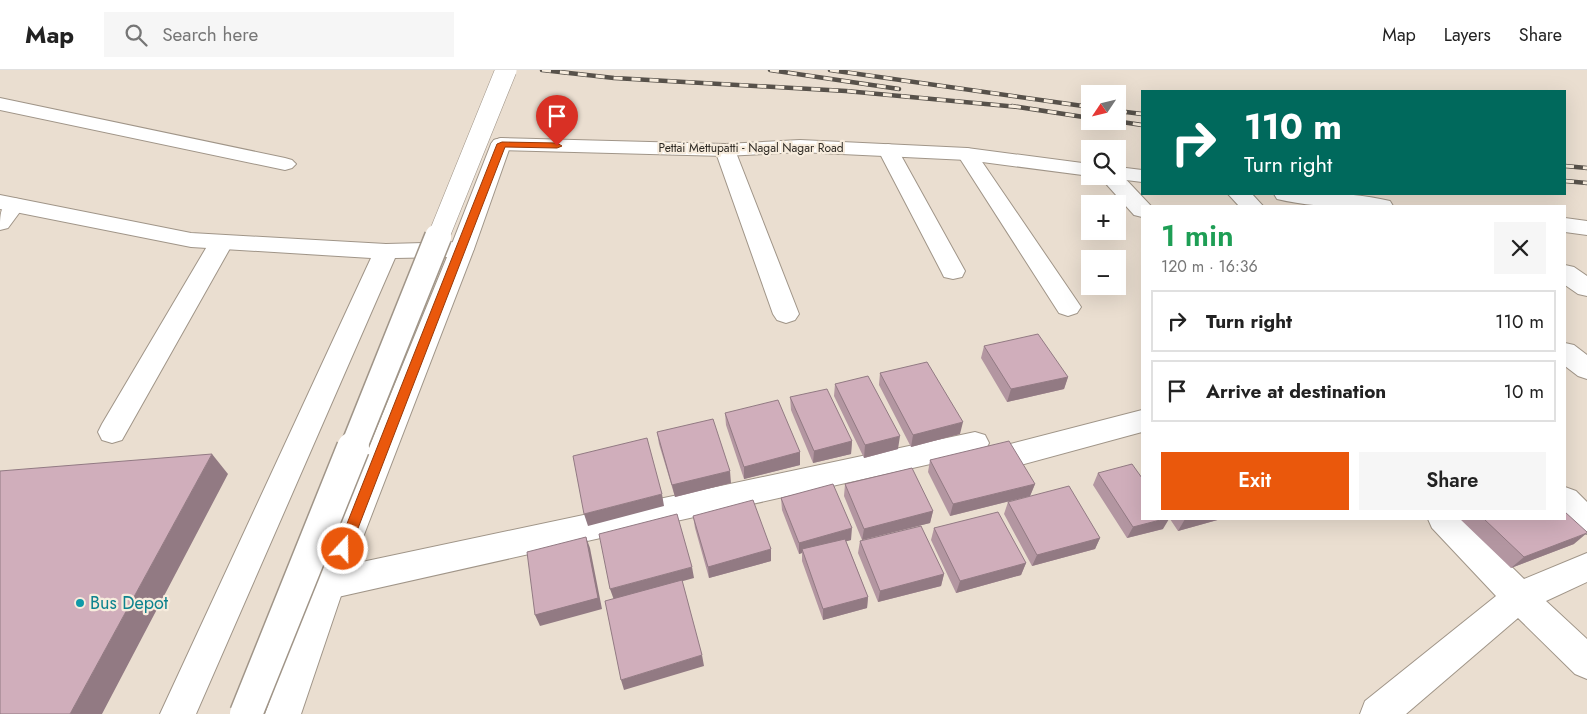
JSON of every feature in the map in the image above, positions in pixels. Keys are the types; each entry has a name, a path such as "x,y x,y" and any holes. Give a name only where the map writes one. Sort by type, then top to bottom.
{"main road":[{"path":"246,714 506,70"},
{"path":"0,104 285,164"},
{"name":"Pettai Mettupatti - Nagal Nagar Road","path":"462,249 502,144 725,150 800,146 967,154 1081,169"},
{"path":"725,150 786,314"},
{"path":"888,150 953,271"},
{"path":"967,154 1068,307"},
{"path":"1126,174 1141,176"},
{"path":"1118,185 1141,209"},
{"path":"1240,195 1251,205"},
{"path":"1293,195 1373,205"},
{"path":"5,210 220,243 386,251 462,249 329,584 283,714"},
{"path":"1566,225 1587,228"},
{"path":"112,432 220,243"},
{"path":"178,714 386,251"},
{"path":"1566,274 1587,288"},
{"path":"1566,353 1587,369"},
{"path":"329,584 1141,421"},
{"path":"1566,501 1587,521"},
{"path":"1444,520 1519,597 1587,662"},
{"path":"1378,714 1519,597 1587,567"}],"building":[{"path":"1038,334 1068,377 1011,389 984,346"},
{"path":"927,362 963,422 913,435 880,373"},
{"path":"868,376 900,436 865,445 835,384"},
{"path":"827,389 852,441 814,451 790,397"},
{"path":"778,400 800,452 744,467 725,413"},
{"path":"713,419 730,471 672,485 657,432"},
{"path":"647,438 662,494 584,514 573,456"},
{"path":"1009,441 1035,484 953,504 930,460"},
{"name":"Bus Depot","path":"212,454 70,714 0,714 0,471"},
{"path":"1132,464 1141,477 1141,520 1160,520 1133,527 1098,473"},
{"path":"912,468 933,511 864,529 845,484"},
{"path":"833,484 852,528 799,543 781,498"},
{"path":"1069,486 1100,538 1037,555 1008,502"},
{"path":"753,500 771,549 708,567 693,516"},
{"path":"998,512 1026,563 960,581 934,528"},
{"path":"1566,513 1587,532 1587,533 1524,557 1485,520 1566,520"},
{"path":"677,514 692,567 610,589 599,534"},
{"path":"921,526 944,574 880,591 860,541"},
{"path":"586,537 598,598 535,615 527,552"},
{"path":"845,539 868,597 823,609 802,549"},
{"path":"682,580 702,655 621,680 605,601"}],"railway":[{"path":"542,70 614,78 846,91 1018,107"},
{"path":"770,70 899,89"},
{"path":"830,70 1081,106"},
{"path":"1012,106 1018,107"},
{"path":"1018,107 1081,117"},
{"path":"1126,112 1141,114"},
{"path":"1126,123 1141,125"},
{"path":"1566,166 1587,168"},
{"path":"1566,181 1587,183"}],"place":[{"name":"Bus Depot","path":"80,603"}],"route":[{"path":"343,549 502,144 557,146"}]}
